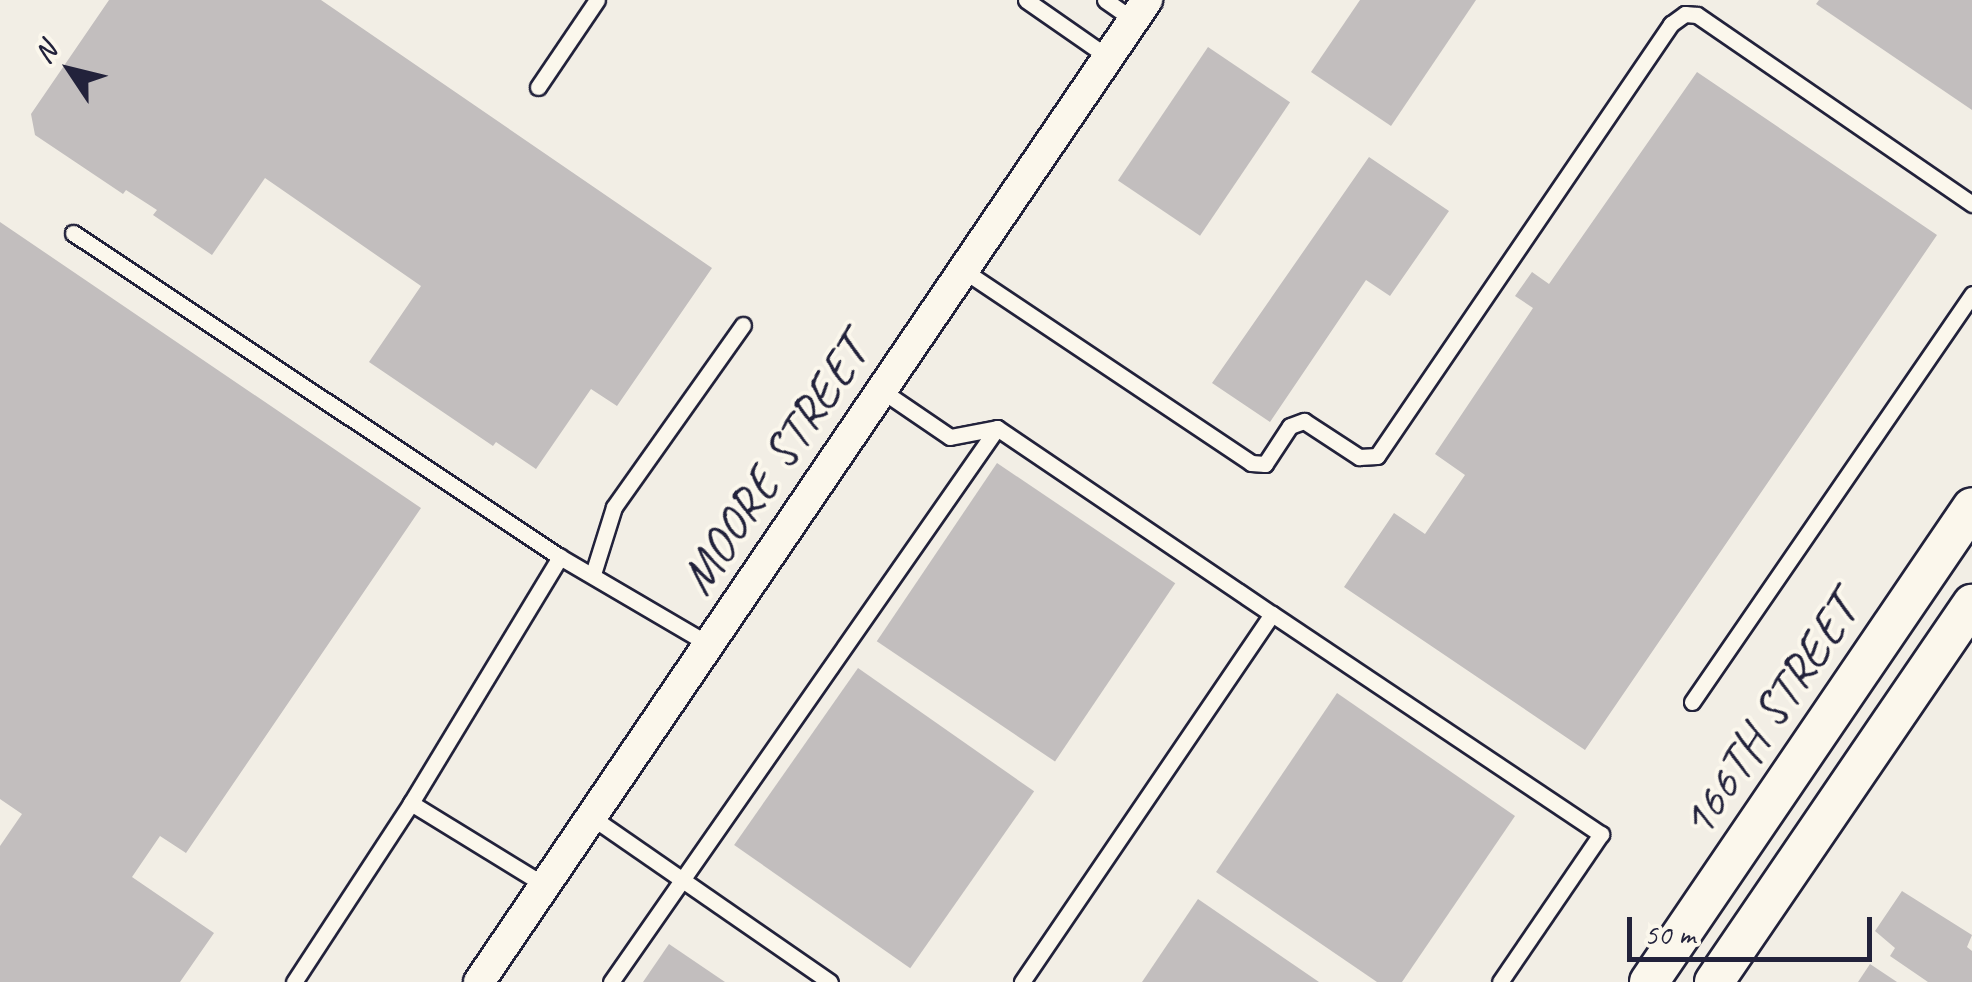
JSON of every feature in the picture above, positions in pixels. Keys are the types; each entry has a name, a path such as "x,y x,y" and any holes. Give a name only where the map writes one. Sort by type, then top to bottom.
{"street":[{"name":"MOORE STREET","path":"479,982 1140,10"},
{"name":"166TH STREET","path":"1649,982 1972,507"},
{"name":"166TH STREET","path":"1714,982 1972,604"}],"lane":[{"path":"538,87 597,0"},
{"path":"1026,0 1108,57"},
{"path":"1105,0 1140,10"},
{"path":"963,270 1251,464 1265,464 1290,426 1304,421 1359,457 1377,456 1671,24 1686,14 1698,15 1972,204"},
{"path":"73,233 560,556 710,645"},
{"path":"1692,702 1972,294"},
{"path":"593,574 614,507 743,326"},
{"path":"882,390 950,437 997,428 1601,834 1500,982"},
{"path":"610,982 997,428"},
{"path":"294,982 411,803 560,556"},
{"path":"1022,982 1272,614"},
{"path":"411,803 546,886"},
{"path":"593,818 830,982"}],"building":[{"path":"109,0 321,0 712,268 617,406 591,389 536,469 496,442 493,446 369,362 421,286 265,178 212,255 153,215 157,210 126,190 123,194 35,135 31,114"},
{"path":"1360,0 1476,0 1391,126 1311,72"},
{"path":"1819,0 1972,0 1972,110 1816,4"},
{"path":"1208,47 1290,102 1200,236 1118,180"},
{"path":"1697,72 1937,235 1585,750 1344,587 1394,513 1425,534 1465,475 1435,454 1533,308 1515,296 1532,272 1549,284"},
{"path":"1369,157 1449,211 1390,296 1366,280 1270,422 1212,383"},
{"path":"0,222 421,508 186,853 160,836 132,877 214,933 180,982 0,982 0,846 22,814 0,799"},
{"path":"997,463 1175,583 1055,761 877,641"},
{"path":"858,668 1034,791 910,968 734,845"},
{"path":"1337,693 1515,816 1402,982 1377,982 1216,872"},
{"path":"1902,891 1972,935 1967,947 1972,951 1972,982 1928,982 1890,956 1895,948 1875,931"},
{"path":"1198,899 1319,982 1142,982"},
{"path":"669,944 725,982 643,982"},
{"path":"1870,964 1897,982 1858,982"}]}
